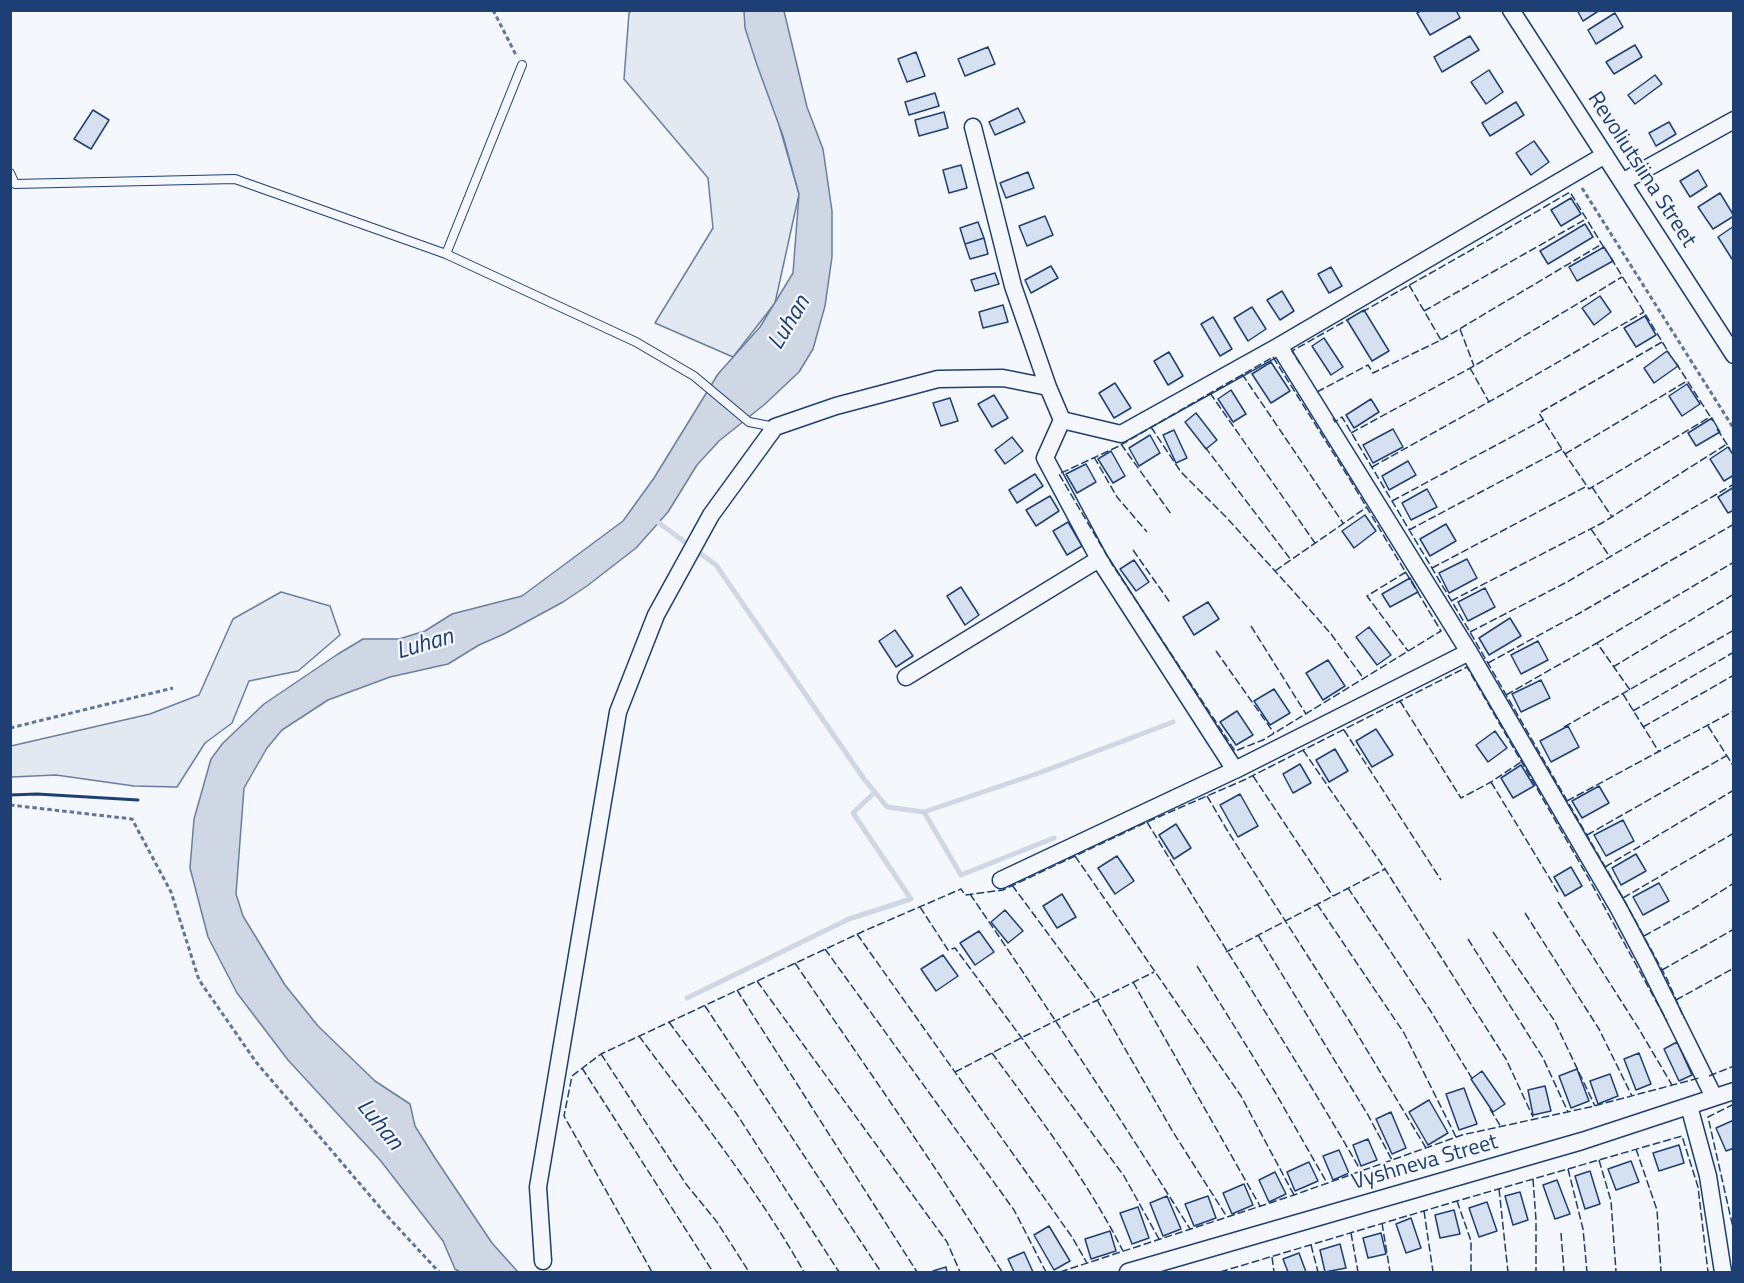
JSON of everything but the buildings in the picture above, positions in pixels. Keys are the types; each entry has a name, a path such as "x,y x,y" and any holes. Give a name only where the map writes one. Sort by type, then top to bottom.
{"street":[{"name":"Revoliutsiina Street","path":"1511,10 1734,355"},
{"path":"1623,182 1734,120"},
{"path":"973,127 1013,286 1048,387 1062,420 1045,458 1099,559 1235,770"},
{"path":"1062,420 1121,434 1279,346 1605,155"},
{"path":"1279,346 1469,652 1619,909 1714,1097"},
{"path":"543,1261 538,1187 618,712 656,615 711,515 775,427 836,406 938,380 1003,378 1048,387"},
{"path":"906,677 1099,559"},
{"path":"1001,880 1235,770 1469,652"},
{"name":"Vyshneva Street","path":"1128,1272 1582,1141 1734,1090"},
{"path":"1689,1106 1708,1176 1724,1272"}],"lane":[{"path":"446,254 522,65"},
{"path":"10,173 15,184 235,179 446,254 636,342 694,376 749,422 775,427"}],"path":[{"path":"493,10 522,65"},
{"path":"1573,174 1734,429"},
{"path":"10,728 173,688"},
{"path":"10,805 132,819 171,892 199,980 256,1062 389,1218 439,1272"}],"shaded area":[{"path":"631,11 746,11 799,194 775,303 733,357 655,323 713,228 708,178 624,79"},
{"path":"281,592 330,606 340,635 298,671 249,681 232,723 205,743 177,787 134,786 56,775 11,777 11,746 150,714 199,695 233,619"}],"water":[{"name":"Luhan","path":"744,11 784,11 807,107 823,149 832,211 832,257 825,306 813,349 799,372 765,404 719,441 697,465 668,512 636,548 587,586 563,602 479,645 448,664 390,677 328,700 282,730 267,748 244,788 236,894 243,916 285,985 318,1026 375,1081 410,1104 415,1126 435,1158 492,1243 518,1272 460,1272 455,1269 443,1241 380,1160 288,1060 237,993 208,937 190,868 194,819 211,759 223,743 264,704 363,639 399,639 425,631 452,614 522,596 623,521 654,478 718,374 760,327 793,273 799,194 783,136 745,28"}],"waterway":[{"path":"655,520 716,565 864,779 887,807 924,812 1039,773 1173,722"},
{"path":"687,998 849,919 911,899 853,813 875,792"},
{"path":"924,812 961,875 1054,838"}],"fence":[{"path":"1362,312 1570,192 1606,251"},
{"path":"1424,311 1586,219"},
{"path":"1317,392 1368,365 1373,373 1441,340 1602,244"},
{"path":"1611,258 1669,353"},
{"path":"1351,433 1474,366 1622,277"},
{"path":"1409,285 1441,340"},
{"path":"1372,467 1644,312"},
{"path":"1300,364 1292,351 1349,319"},
{"path":"1460,329 1474,366"},
{"path":"1662,342 1539,413 1565,454 1589,489 1710,417"},
{"path":"1273,357 1441,631 1263,740 1235,751 1112,564 1059,474 1117,447 1273,357"},
{"path":"1676,363 1713,421"},
{"path":"1470,368 1489,402"},
{"path":"1242,374 1343,523"},
{"path":"1565,454 1687,381"},
{"path":"1210,393 1315,543"},
{"path":"1333,418 1335,422 1342,417 1470,632 1623,898 1667,979 1684,1018"},
{"path":"1392,501 1543,420"},
{"path":"1151,427 1181,472 1226,517 1294,592 1331,634 1364,679"},
{"path":"1717,429 1730,449"},
{"path":"1121,444 1171,514"},
{"path":"1451,601 1602,523 1727,444"},
{"path":"1205,447 1291,560"},
{"path":"1409,530 1562,449"},
{"path":"1094,457 1117,497 1147,532"},
{"path":"1470,632 1567,582 1734,484"},
{"path":"1432,568 1587,486"},
{"path":"1592,487 1612,517"},
{"path":"1275,571 1367,507"},
{"path":"1488,663 1734,524"},
{"path":"1591,529 1610,557"},
{"path":"1133,550 1171,604"},
{"path":"1597,643 1734,562"},
{"path":"1406,572 1367,596 1408,651"},
{"path":"1613,667 1734,594"},
{"path":"1251,626 1306,714"},
{"path":"1564,727 1734,630"},
{"path":"1506,695 1597,643 1630,690"},
{"path":"1216,651 1274,733"},
{"path":"1633,711 1734,652"},
{"path":"652,1272 564,1116 572,1076 601,1054 864,931 961,889 965,895 1003,890 1147,822 1244,780 1467,667 1589,879 1667,1021"},
{"path":"1643,727 1734,675"},
{"path":"1623,694 1659,752"},
{"path":"1400,701 1461,798 1521,762"},
{"path":"1567,801 1734,711"},
{"path":"1708,726 1734,767"},
{"path":"1344,730 1441,880"},
{"path":"1303,750 1385,869 1506,1059 1533,1117"},
{"path":"1587,835 1726,756"},
{"path":"1253,776 1333,896"},
{"path":"1491,782 1558,892"},
{"path":"1605,867 1734,790"},
{"path":"1207,796 1350,1022 1426,1148"},
{"path":"1147,822 1361,1171"},
{"path":"1623,898 1734,833"},
{"path":"1075,856 1241,1096 1294,1195"},
{"path":"1226,952 1385,869"},
{"path":"1644,936 1734,883"},
{"path":"1012,885 1097,1000 1173,1132 1227,1217"},
{"path":"1348,888 1430,1010 1473,1080"},
{"path":"970,894 1082,1061 1190,1229"},
{"path":"1558,902 1672,1085"},
{"path":"1317,904 1404,1033 1456,1137"},
{"path":"920,907 948,950 955,948 1124,1176 1159,1239"},
{"path":"1525,913 1599,1029 1632,1096"},
{"path":"1662,970 1734,929"},
{"path":"1493,932 1554,1020 1595,1106"},
{"path":"857,934 1072,1237 1087,1263"},
{"path":"1258,935 1368,1115 1392,1160"},
{"path":"1468,939 1543,1058 1568,1112"},
{"path":"825,949 1014,1210 1046,1272"},
{"path":"795,963 926,1155 1002,1272"},
{"path":"1197,966 1275,1092 1327,1183"},
{"path":"1676,1000 1734,968"},
{"path":"955,1072 1154,972"},
{"path":"757,981 947,1242 960,1272"},
{"path":"1133,982 1260,1206"},
{"path":"737,990 917,1272"},
{"path":"705,1006 881,1272"},
{"path":"669,1022 736,1113 839,1272"},
{"path":"639,1036 746,1181 804,1272"},
{"path":"992,1053 1078,1174 1123,1251"},
{"path":"601,1054 686,1184 717,1222 749,1272"},
{"path":"1709,1076 1734,1066"},
{"path":"582,1068 713,1272"},
{"path":"1060,1272 1294,1195 1462,1135 1590,1107 1699,1078 1698,1076"},
{"path":"1734,1104 1708,1117 1734,1232"},
{"path":"1490,1109 1501,1127"},
{"path":"1220,1272 1682,1136 1698,1187 1708,1272"},
{"path":"1636,1149 1657,1210 1661,1272"},
{"path":"1599,1160 1611,1201 1616,1272"},
{"path":"1568,1169 1583,1229 1587,1272"},
{"path":"1533,1179 1536,1272"},
{"path":"1499,1189 1508,1272"},
{"path":"1457,1201 1471,1241 1471,1272"},
{"path":"1424,1211 1433,1272"},
{"path":"1382,1223 1390,1272"},
{"path":"1351,1233 1358,1272"},
{"path":"1561,1233 1564,1272"},
{"path":"1311,1245 1318,1272"},
{"path":"1272,1257 1274,1272"}],"wall":[{"path":"10,795 37,794 138,800"}]}
